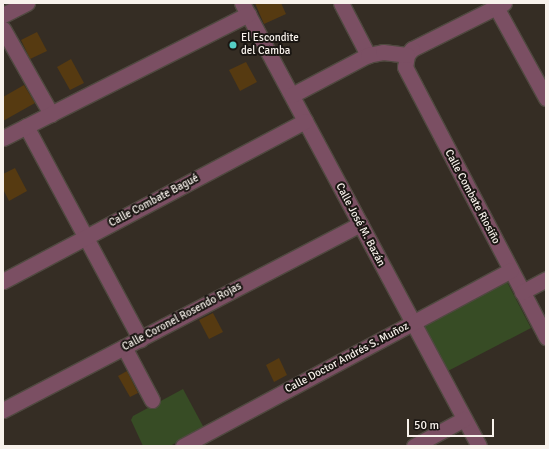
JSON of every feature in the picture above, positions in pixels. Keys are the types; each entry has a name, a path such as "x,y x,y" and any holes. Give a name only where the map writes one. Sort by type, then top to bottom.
{"street":[{"path":"3,15 27,3"},
{"path":"341,3 368,55"},
{"path":"292,95 368,55 382,52 407,55 412,49 500,5 546,98"},
{"path":"3,138 51,114 245,9"},
{"name":"Calle José M. Bazán","path":"245,9 479,446"},
{"path":"3,29 51,114"},
{"name":"Calle Combate Riosiño","path":"407,55 405,62 406,71 546,337"},
{"name":"Calle Combate Bagué","path":"3,281 305,121"},
{"path":"26,126 140,339"},
{"name":"Calle Coronel Rosendo Rojas","path":"3,410 360,224"},
{"name":"Calle Doctor Andrés S. Muñoz","path":"183,446 511,270"},
{"path":"522,292 546,279"},
{"path":"124,347 152,400"},
{"path":"414,446 464,419"}],"green space":[{"path":"505,278 531,328 446,372 420,323"},
{"path":"183,389 204,428 170,446 143,446 131,420 133,416"}],"building":[{"path":"255,3 281,3 286,14 264,24"},
{"path":"37,32 47,51 30,59 21,40"},
{"path":"71,59 84,83 70,90 57,67"},
{"path":"246,62 257,82 240,91 229,70"},
{"path":"24,85 35,103 3,121 3,97"},
{"path":"15,168 27,191 9,201 3,189 3,174"},
{"path":"213,313 223,332 209,339 199,320"},
{"path":"279,358 287,375 274,382 266,365"},
{"path":"127,371 138,393 130,397 118,376"}],"place":[{"name":"El Escondite del Camba","path":"233,45"}]}
